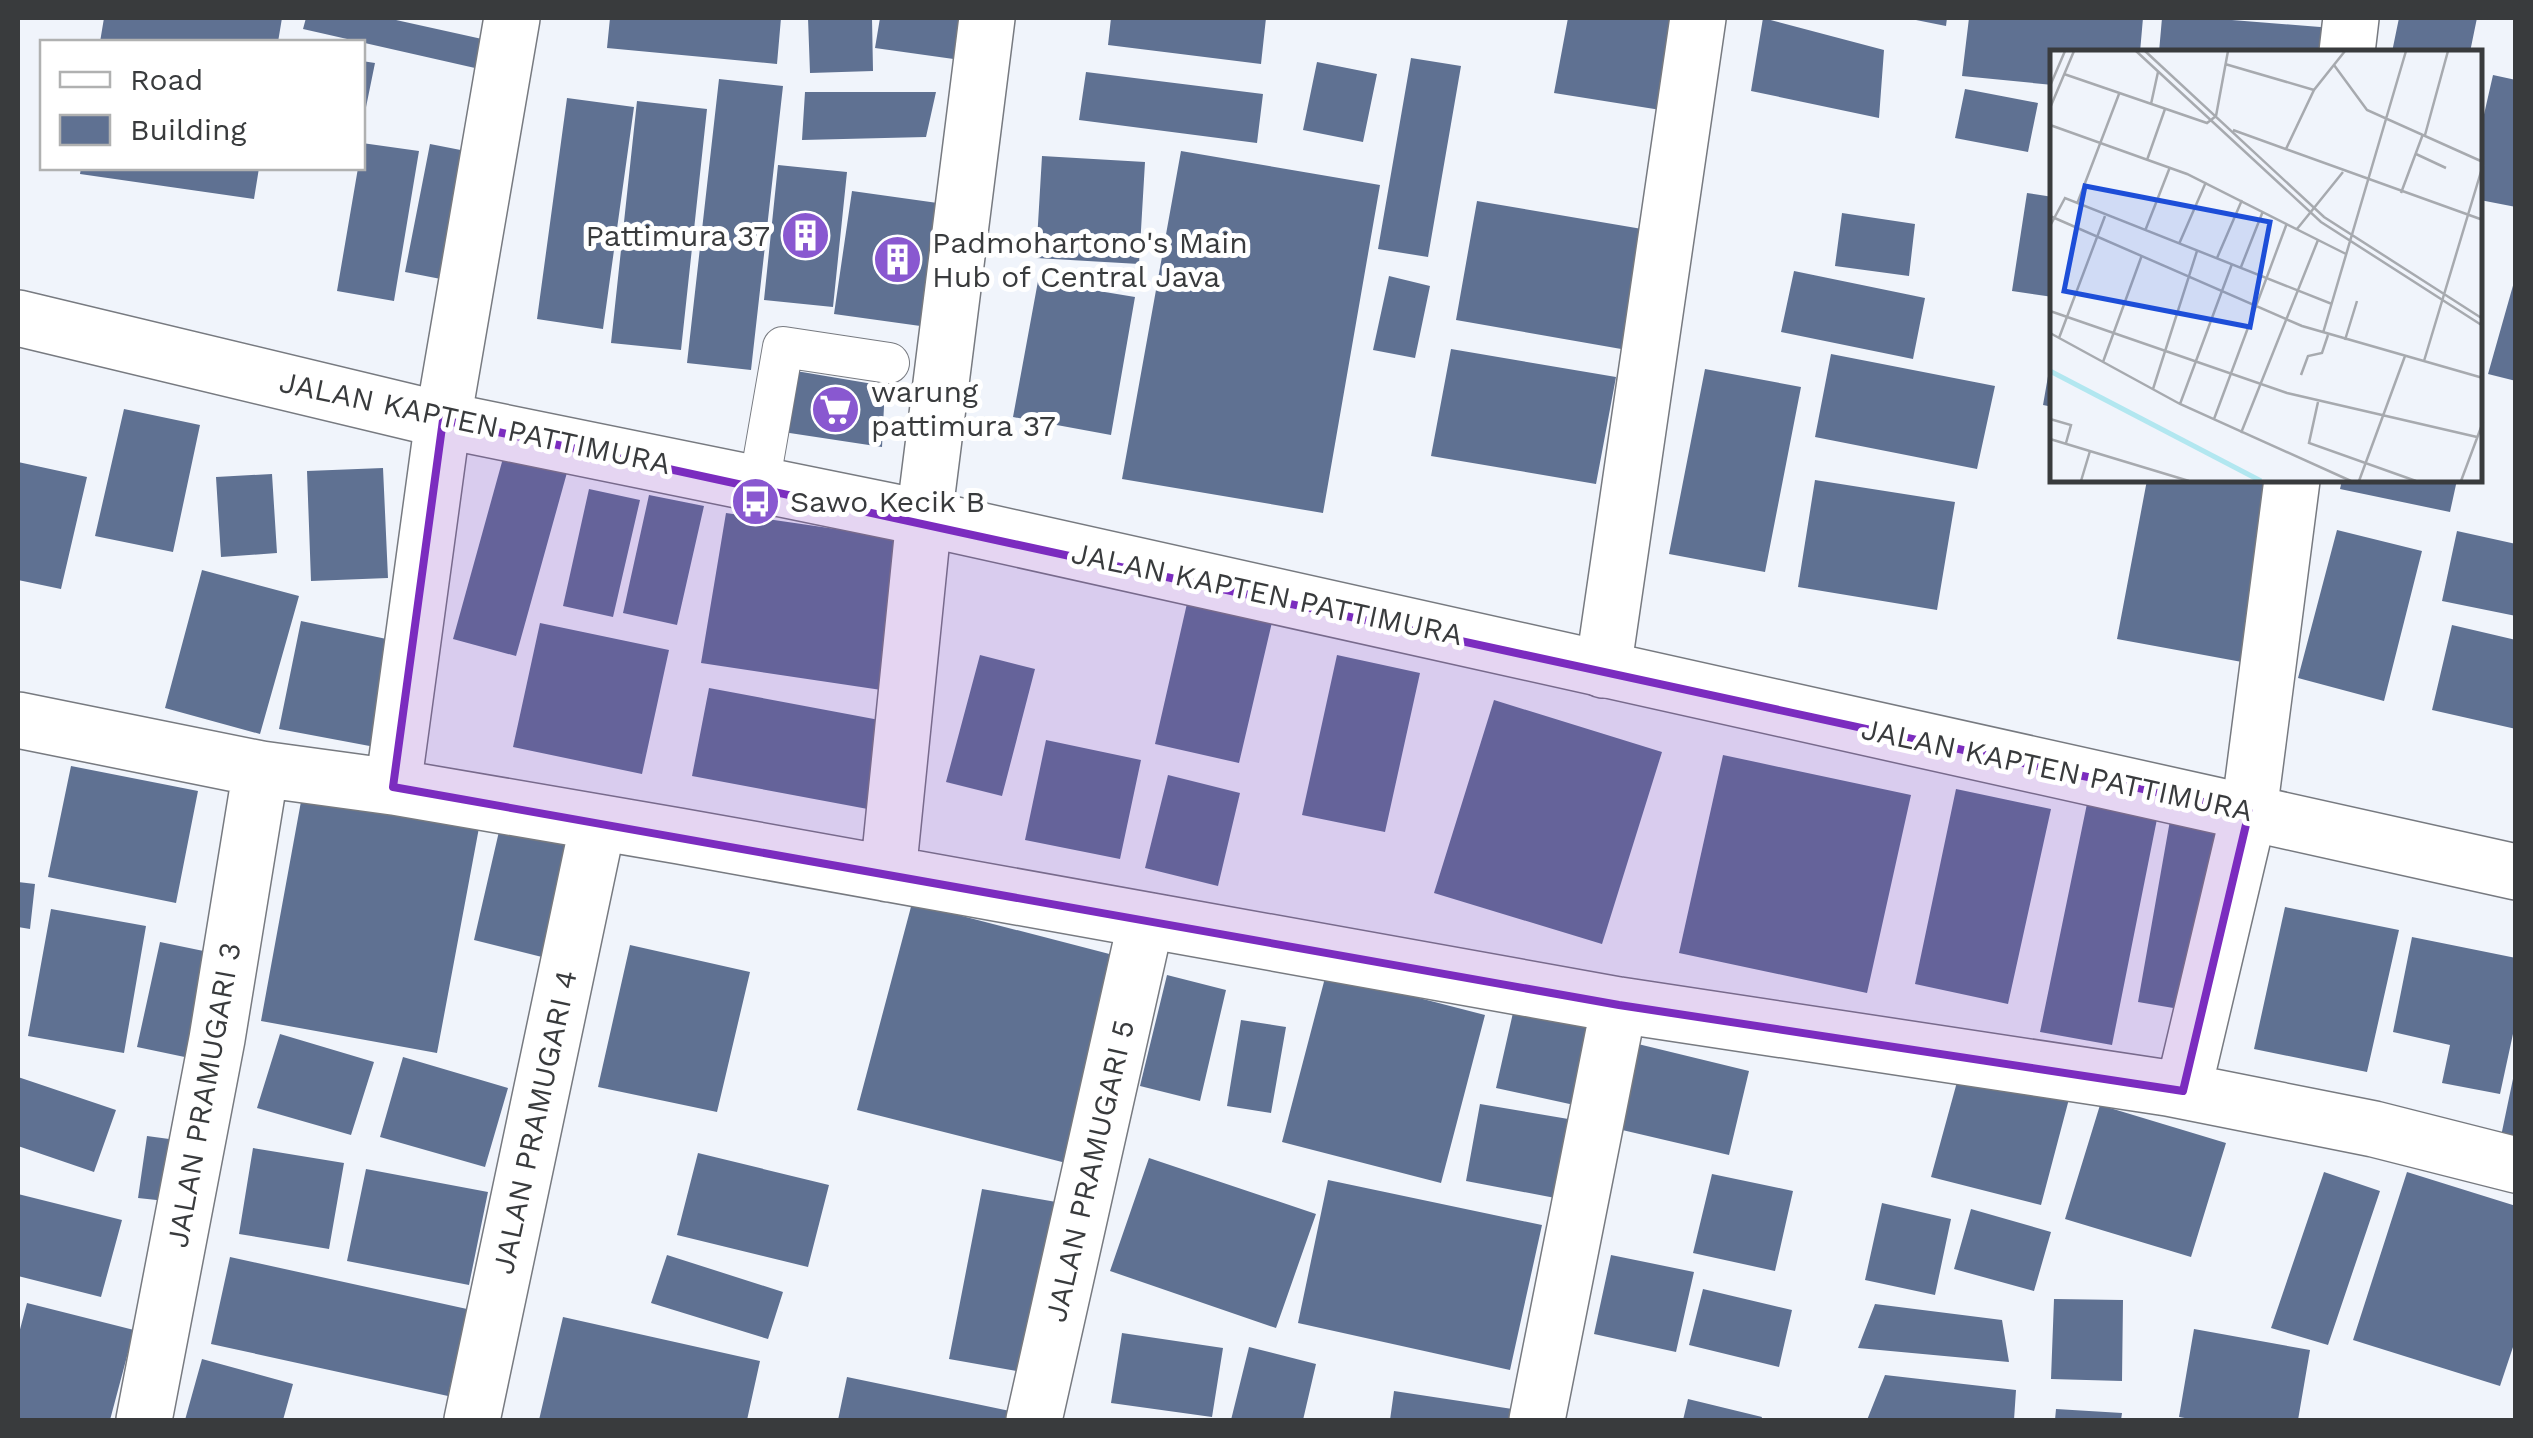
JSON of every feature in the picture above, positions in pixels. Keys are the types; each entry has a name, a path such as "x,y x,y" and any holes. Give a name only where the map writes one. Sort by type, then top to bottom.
{"street":[{"path":"393,788 443,420 512,18"},
{"path":"888,874 924,518 986,18"},
{"path":"1603,670 1698,18"},
{"path":"2347,50 2351,18"},
{"name":"JALAN KAPTEN PATTIMURA","path":"18,318 443,420 924,518 2516,872"},
{"path":"2183,1091 2249,812 2292,482"},
{"path":"18,720 260,769 598,823 1619,1005 2183,1091 2374,1128 2516,1165"},
{"name":"JALAN PRAMUGARI 3","path":"144,1420 216,1038 260,769"},
{"name":"JALAN PRAMUGARI 4","path":"472,1420 598,823"},
{"name":"JALAN PRAMUGARI 5","path":"1034,1420 1146,920"},
{"path":"1537,1420 1619,1005"}],"lane":[{"path":"759,485 783,347 890,363"}],"highlighted area":[{"path":"443,420 2249,812 2183,1091 1619,1005 393,787"}],"building":[{"path":"104,18 282,18 278,40 100,40"},
{"path":"306,18 387,18 482,39 475,68 303,29"},
{"path":"610,18 781,18 777,64 607,48"},
{"path":"808,18 872,18 873,71 810,73"},
{"path":"880,18 981,18 975,62 875,48"},
{"path":"1111,18 1266,18 1261,64 1108,45"},
{"path":"1568,18 1683,18 1667,111 1554,93"},
{"path":"1763,18 1884,50 1879,118 1751,91"},
{"path":"1911,18 1947,18 1946,26"},
{"path":"1969,18 2143,18 2140,50 2050,50 2050,85 1962,76"},
{"path":"2162,18 2345,29 2343,50 2159,50"},
{"path":"2399,18 2477,18 2470,50 2392,50"},
{"path":"1411,58 1461,66 1428,257 1378,249"},
{"path":"365,61 375,63 365,112"},
{"path":"1317,62 1377,74 1363,142 1303,130"},
{"path":"1086,72 1263,94 1257,143 1079,120"},
{"path":"2493,75 2516,80 2516,207 2483,201 2483,119"},
{"path":"719,79 783,86 751,370 687,363"},
{"path":"1965,89 2038,103 2028,152 1955,138"},
{"path":"805,92 936,92 926,137 802,140"},
{"path":"567,98 634,107 603,329 537,319"},
{"path":"637,101 707,109 681,350 611,343"},
{"path":"365,143 419,151 394,301 337,291 358,170 365,170"},
{"path":"430,144 476,153 451,281 405,272"},
{"path":"1181,151 1380,185 1323,513 1122,479"},
{"path":"1042,156 1145,162 1139,264 1036,258"},
{"name":"Pattimura 37","path":"778,165 847,172 833,307 764,300"},
{"path":"81,170 259,170 254,199 80,174"},
{"name":"Padmohartono's Main Hub of Central Java","path":"852,191 959,206 942,329 834,314"},
{"path":"2027,193 2050,197 2050,297 2012,291"},
{"path":"1477,201 1648,230 1627,350 1456,320"},
{"path":"1842,213 1915,224 1909,276 1835,266"},
{"path":"1794,271 1925,298 1913,359 1781,332"},
{"path":"1389,276 1430,286 1415,358 1373,350"},
{"path":"1038,281 1135,297 1111,435 1013,417"},
{"path":"2516,282 2516,381 2488,374"},
{"path":"1451,349 1616,377 1596,484 1431,456"},
{"path":"1831,354 1995,386 1977,469 1815,437"},
{"path":"2050,365 2050,406 2043,405"},
{"path":"1705,369 1801,387 1765,572 1669,554"},
{"name":"warung pattimura 37","path":"796,371 885,386 882,447 783,432"},
{"path":"124,409 200,425 173,552 95,536"},
{"path":"505,451 568,469 516,656 453,639"},
{"path":"18,462 87,477 61,589 18,580"},
{"path":"383,468 388,578 311,581 307,471"},
{"path":"272,474 277,553 221,557 216,477"},
{"path":"1815,480 1955,502 1937,610 1798,587"},
{"path":"2147,482 2276,482 2242,662 2117,639"},
{"path":"2342,482 2457,482 2450,512 2340,489"},
{"path":"589,489 640,500 613,617 563,606"},
{"path":"649,495 704,506 677,625 623,613"},
{"path":"726,513 911,540 888,691 701,663"},
{"path":"2337,530 2422,551 2384,701 2298,678"},
{"path":"2457,531 2516,544 2516,616 2442,601"},
{"path":"202,570 299,596 260,734 165,708"},
{"path":"1188,599 1273,618 1239,763 1155,744"},
{"path":"301,621 396,641 375,747 279,729"},
{"path":"540,623 669,650 642,774 513,747"},
{"path":"2452,625 2516,640 2516,729 2432,710"},
{"path":"980,655 1035,669 1002,796 946,782"},
{"path":"1337,655 1420,673 1385,832 1302,815"},
{"path":"709,688 890,722 873,810 692,776"},
{"path":"1494,700 1662,752 1602,944 1434,893"},
{"path":"1046,740 1141,760 1120,859 1025,840"},
{"path":"1723,755 1911,795 1867,993 1679,953"},
{"path":"71,766 198,791 176,903 48,877"},
{"path":"1168,775 1240,793 1218,886 1145,868"},
{"path":"304,785 481,817 437,1053 261,1021"},
{"path":"1956,789 2051,809 2008,1004 1915,984"},
{"path":"2089,794 2159,809 2112,1045 2040,1032"},
{"path":"2172,809 2225,817 2191,1011 2138,1002"},
{"path":"500,827 580,845 554,960 474,940"},
{"path":"18,882 35,884 30,929 18,927"},
{"path":"912,903 1121,957 1066,1163 857,1110"},
{"path":"2285,907 2399,930 2367,1072 2254,1049"},
{"path":"51,909 146,926 124,1053 28,1036"},
{"path":"2412,937 2516,958 2516,1020 2500,1094 2442,1083 2450,1045 2393,1032"},
{"path":"160,942 223,955 199,1060 137,1047"},
{"path":"630,945 750,972 717,1112 598,1087"},
{"path":"1326,974 1485,1015 1441,1183 1282,1142"},
{"path":"1167,975 1226,990 1200,1101 1140,1086"},
{"path":"1517,995 1609,1015 1588,1108 1496,1088"},
{"path":"1241,1020 1286,1027 1271,1113 1227,1106"},
{"path":"280,1034 374,1062 351,1135 257,1108"},
{"path":"1638,1044 1749,1071 1729,1155 1618,1129"},
{"path":"403,1057 508,1088 485,1167 380,1137"},
{"path":"1960,1071 2069,1099 2041,1205 1931,1177"},
{"path":"2516,1074 2516,1144 2500,1141"},
{"path":"18,1077 116,1110 94,1172 18,1146"},
{"path":"1480,1104 1586,1122 1571,1201 1466,1181"},
{"path":"2100,1105 2226,1143 2191,1257 2065,1219"},
{"path":"147,1136 184,1141 175,1202 138,1198"},
{"path":"253,1148 344,1163 329,1249 239,1234"},
{"path":"698,1153 829,1185 808,1267 677,1235"},
{"path":"1149,1158 1316,1214 1276,1328 1110,1271"},
{"path":"366,1169 488,1192 469,1285 347,1261"},
{"path":"2324,1172 2380,1191 2328,1345 2271,1328"},
{"path":"2407,1172 2516,1206 2516,1338 2500,1386 2353,1340"},
{"path":"1712,1174 1793,1191 1775,1271 1693,1253"},
{"path":"1328,1180 1542,1225 1510,1370 1298,1323"},
{"path":"982,1189 1062,1203 1028,1373 949,1359"},
{"path":"18,1194 122,1220 101,1297 18,1276"},
{"path":"1882,1203 1951,1219 1935,1295 1865,1280"},
{"path":"1971,1209 2051,1232 2034,1291 1954,1269"},
{"path":"667,1255 783,1292 768,1339 651,1303"},
{"path":"1611,1255 1694,1272 1676,1352 1594,1334"},
{"path":"230,1257 467,1309 448,1396 211,1344"},
{"path":"1703,1289 1792,1310 1779,1367 1689,1345"},
{"path":"2054,1299 2123,1300 2122,1381 2051,1379"},
{"path":"27,1303 134,1330 110,1420 18,1420 18,1337"},
{"path":"1875,1304 2002,1320 2009,1362 1858,1348"},
{"path":"563,1317 760,1361 747,1420 539,1420"},
{"path":"2194,1329 2310,1350 2298,1420 2179,1417"},
{"path":"1122,1333 1223,1348 1212,1417 1111,1403"},
{"path":"1249,1347 1316,1364 1303,1420 1231,1420"},
{"path":"202,1359 293,1384 283,1420 185,1420"},
{"path":"1885,1375 2016,1390 2014,1420 1867,1420"},
{"path":"847,1377 1010,1411 1008,1420 838,1420"},
{"path":"1394,1391 1519,1410 1517,1420 1390,1420"},
{"path":"1688,1399 1762,1417 1683,1420"},
{"path":"2056,1409 2122,1413 2121,1420 2055,1420"}],"place":[{"name":"Pattimura 37","path":"805,236"},
{"name":"Padmohartono's Main Hub of Central Java","path":"897,260"},
{"name":"warung pattimura 37","path":"836,409"},
{"name":"Sawo Kecik B","path":"755,502"}]}
